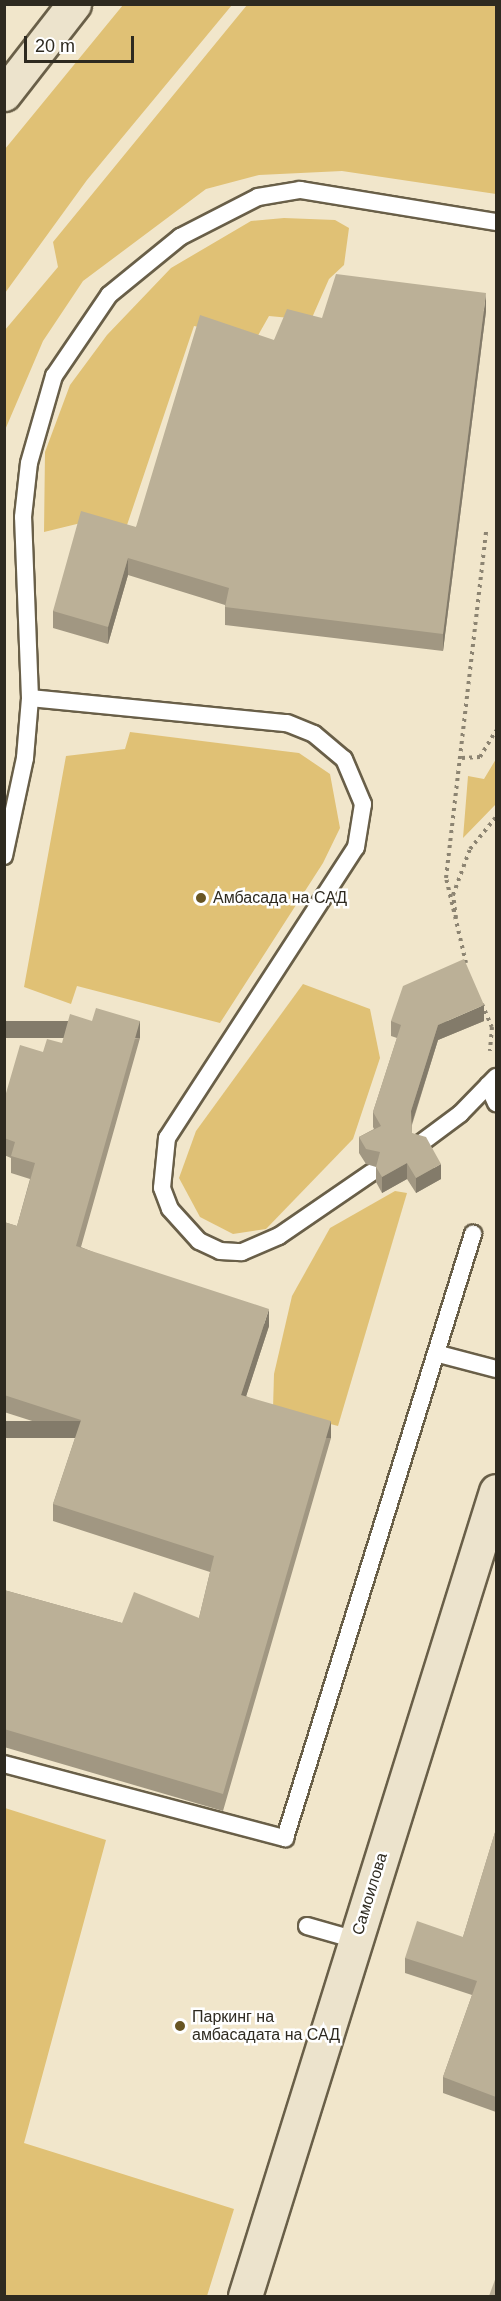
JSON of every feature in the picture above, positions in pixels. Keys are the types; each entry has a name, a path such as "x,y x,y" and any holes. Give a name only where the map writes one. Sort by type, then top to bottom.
{"street":[{"path":"4,94 74,4"},
{"name":"Самоилова","path":"245,2296 496,1491"}],"lane":[{"path":"4,856 25,758 30,698 23,517 29,463 54,376 109,295 180,237 258,197 300,190 496,222"},
{"path":"30,698 287,723 314,734 344,759 363,804 356,847 167,1138 162,1188 170,1209 199,1241 242,1252 279,1236 371,1173"},
{"path":"493,1081 496,1103"},
{"path":"421,1143 493,1081"},
{"path":"4,1764 285,1838 439,1354 472,1234"},
{"path":"439,1354 496,1369"},
{"path":"308,1926 356,1940"}],"path":[{"path":"467,968 459,948 446,878 462,758 486,530"},
{"path":"462,758 480,757 496,730"},
{"path":"459,948 453,895 470,849 496,817"},
{"path":"480,997 492,1027 493,1081"}],"shaded area":[{"path":"123,5 232,5 87,180 5,293 5,149"},
{"path":"247,5 496,5 496,194 342,171 259,175 206,189 83,281 43,341 5,430 5,330 58,267 53,242"},
{"path":"284,218 335,220 349,228 344,265 329,279 311,320 269,316 256,339 194,326 125,531 85,522 44,532 45,452 70,385 107,335 171,268 251,221"},
{"path":"130,732 299,753 330,774 340,828 323,863 220,1023 77,986 71,1004 24,987 66,756 125,749"},
{"path":"496,759 496,804 463,838 468,776 484,779"},
{"path":"303,984 370,1009 380,1058 353,1139 266,1229 233,1234 200,1217 179,1178 196,1131"},
{"path":"395,1191 407,1193 338,1426 273,1409 274,1374 292,1296 330,1228"},
{"path":"5,1808 106,1840 24,2143 234,2209 207,2296 5,2296"}],"building":[{"path":"336,274 486,293 443,634 225,607 229,588 128,558 108,627 53,611 81,511 136,527 200,315 274,340 287,309 322,318"},
{"path":"464,959 484,1005 438,1025 411,1111 412,1133 426,1137 441,1164 416,1178 407,1163 382,1177 376,1167 380,1152 366,1149 359,1137 381,1126 373,1112 401,1025 391,1021 403,986"},
{"path":"96,1008 140,1021 76,1246 269,1309 241,1395 331,1421 223,1794 4,1729 4,1590 122,1623 134,1592 199,1618 214,1556 53,1504 81,1420 4,1395 4,1222 17,1226 35,1163 11,1156 15,1142 4,1138 4,1100 20,1045 43,1052 47,1039 62,1043 70,1014 92,1021"},
{"path":"496,1829 496,2097 443,2077 477,1981 405,1958 417,1921 463,1937"},
{"path":"496,2277 496,2296 489,2296"}],"place":[{"name":"Амбасада на САД","path":"201,898"},
{"name":"Паркинг на амбасадата на САД","path":"180,2026"}]}
